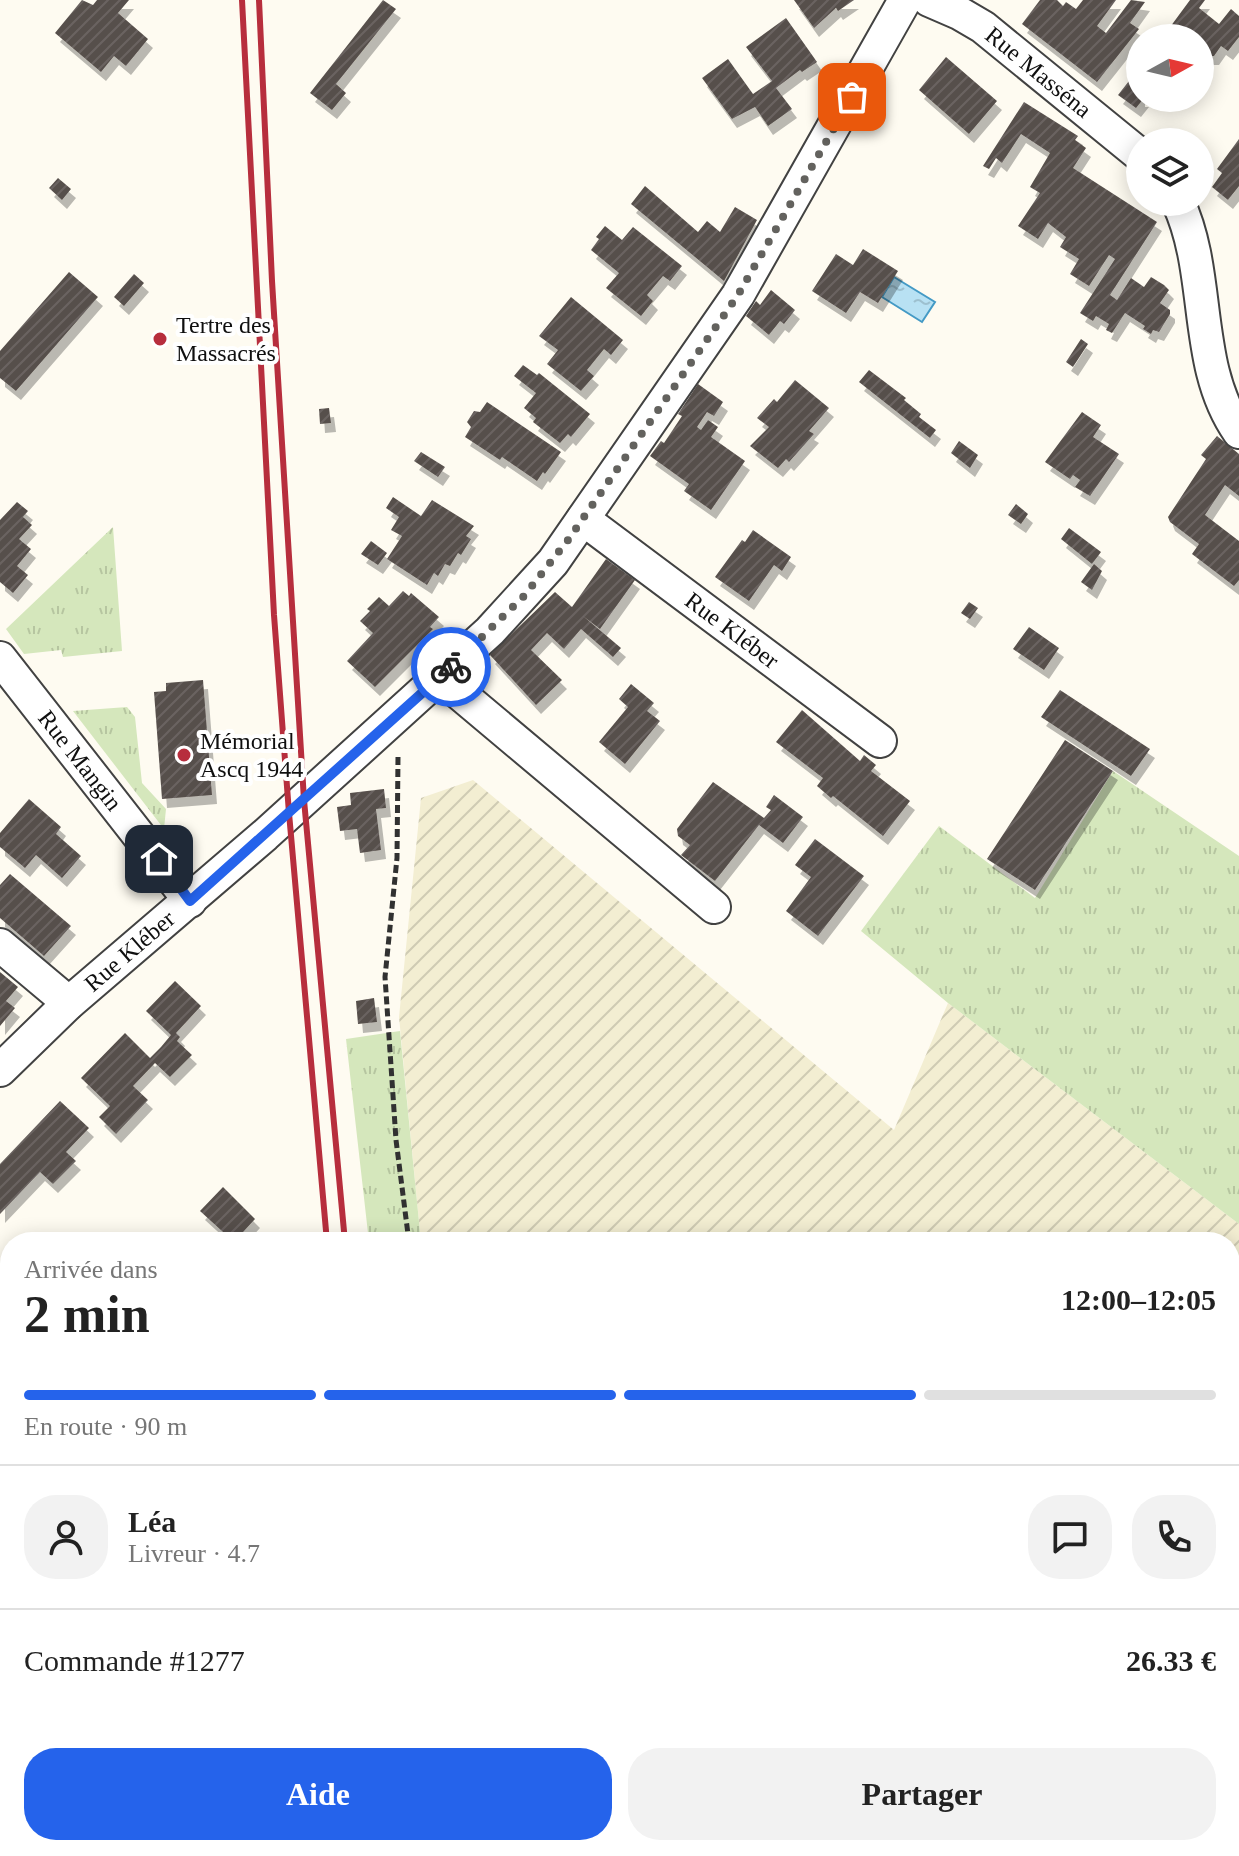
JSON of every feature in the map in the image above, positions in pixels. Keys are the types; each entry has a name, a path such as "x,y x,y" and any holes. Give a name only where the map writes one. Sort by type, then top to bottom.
{"street":[{"name":"Rue Kléber","path":"0,1070 69,1003 190,901 440,677 524,596 553,562 738,295 905,0"},
{"name":"Rue Masséna","path":"929,0 983,27 1126,144"},
{"path":"1185,216 1217,388 1239,432"},
{"name":"Rue Kléber","path":"583,519 880,741"},
{"name":"Rue Mangin","path":"0,658 190,901"},
{"path":"440,677 714,907"},
{"name":"Rue Kléber","path":"0,945 69,1003"}],"path":[{"path":"397,716 397,846 385,977 396,1140 408,1232"}],"shaded area":[{"path":"473,780 894,1130 948,1003 1239,1224 1239,1232 420,1232 399,1017 421,798"}],"green space":[{"path":"113,527 122,651 63,657 61,650 24,654 6,629"},
{"path":"127,707 135,717 142,783 166,809 164,829 73,711"},
{"path":"1113,771 1239,856 1239,1224 948,1003 861,931 939,826 1035,898"},
{"path":"400,1031 420,1232 368,1232 346,1039"}],"water":[{"path":"894,277 935,302 922,322 882,297"}],"building":[{"path":"82,0 93,5 97,0 129,0 118,13 148,39 126,66 114,56 101,72 55,33"},
{"path":"383,0 396,9 336,84 346,93 332,110 310,93"},
{"path":"794,0 854,0 838,11 836,8 814,28"},
{"path":"1040,0 1057,0 1063,6 1066,2 1076,9 1083,0 1116,0 1097,26 1106,33 1131,0 1145,2 1132,24 1126,24 1126,45 1097,82 1022,24"},
{"path":"1190,0 1205,0 1199,8 1219,24 1231,9 1239,16 1239,37 1228,51 1221,46 1214,56 1214,24 1172,24"},
{"path":"786,18 817,62 776,88 792,109 768,126 755,107 732,119 702,78 728,59 753,94 772,81 746,47"},
{"path":"946,57 997,101 969,134 919,90"},
{"path":"1126,85 1126,101 1118,95"},
{"path":"1024,102 1078,136 1075,140 1086,148 1073,168 1126,202 1126,216 1148,216 1157,222 1110,295 1117,300 1131,278 1144,287 1151,277 1164,285 1169,290 1160,303 1170,310 1170,314 1159,332 1153,330 1151,334 1143,329 1145,326 1125,313 1112,333 1106,330 1109,324 1096,316 1093,321 1080,313 1115,259 1109,255 1089,286 1070,274 1079,259 1060,247 1066,237 1048,223 1038,239 1018,226 1040,193 1030,187 1050,153 1021,134 1002,163 996,158 989,169 983,166"},
{"path":"1239,139 1239,186 1228,200 1214,189 1222,173 1217,169"},
{"path":"58,178 71,189 62,200 49,188"},
{"path":"645,186 698,232 707,221 720,232 735,207 757,220 724,281 631,204"},
{"path":"605,226 622,240 633,227 682,266 670,281 663,276 647,295 653,301 641,316 606,288 619,273 591,250"},
{"path":"863,249 898,271 878,303 860,292 846,313 812,291 836,254 853,265"},
{"path":"69,272 98,297 16,391 0,378 0,351"},
{"path":"134,274 144,283 124,306 114,297"},
{"path":"771,290 795,310 784,324 780,321 769,335 746,316 756,301 760,305"},
{"path":"571,297 623,340 611,355 604,349 587,370 594,376 581,391 547,364 558,350 539,336"},
{"path":"1081,339 1088,344 1073,367 1066,362"},
{"path":"523,365 537,375 539,373 590,414 571,437 568,434 560,443 533,422 536,418 524,408 536,393 514,376"},
{"path":"869,370 906,398 904,400 921,414 919,417 936,430 930,438 859,382"},
{"path":"795,380 829,408 809,431 814,434 789,462 786,459 778,468 750,446 769,427 757,418 774,399 777,402"},
{"path":"698,384 723,402 714,416 707,412 697,427 701,430 708,420 718,427 711,437 745,461 711,510 684,491 689,484 650,456 661,441 664,443 682,416 678,414"},
{"path":"487,402 561,452 537,481 465,437 471,427 467,422 474,411 480,412"},
{"path":"329,408 331,423 320,424 319,409"},
{"path":"1082,412 1101,425 1093,437 1119,454 1090,496 1075,487 1080,480 1073,475 1070,479 1045,462"},
{"path":"1217,436 1239,454 1239,496 1225,485 1205,515 1239,541 1239,580 1234,586 1192,554 1199,544 1170,522 1168,517 1206,459 1201,455"},
{"path":"959,441 978,455 970,468 951,453"},
{"path":"421,452 445,467 438,477 414,461"},
{"path":"393,497 421,516 432,500 474,526 466,536 471,539 461,555 458,553 450,566 445,564 438,576 434,573 427,585 387,559 402,536 391,530 399,517 386,508"},
{"path":"17,502 28,511 23,517 32,525 19,539 31,549 17,566 28,575 13,593 0,582 0,520"},
{"path":"1016,504 1028,514 1021,524 1008,515"},
{"path":"1069,528 1101,552 1092,564 1061,539"},
{"path":"753,530 791,557 782,571 774,565 749,601 715,577"},
{"path":"371,541 387,553 378,565 361,554"},
{"path":"606,559 635,580 600,629 583,616 621,648 613,657 581,629 564,649 547,633 531,650 562,680 536,705 490,655 555,592 572,607"},
{"path":"1094,564 1102,571 1092,590 1081,582"},
{"path":"403,591 409,596 411,593 439,617 430,627 433,629 375,687 347,661 373,633 360,621 370,611 367,609 379,597 389,606"},
{"path":"969,602 978,608 970,619 961,613"},
{"path":"1029,627 1059,648 1044,670 1013,649"},
{"name":"Mémorial Ascq 1944","path":"203,680 212,795 162,799 154,692 166,691 166,683"},
{"path":"631,684 654,703 647,711 660,721 625,764 599,742 628,707 619,699"},
{"path":"1060,690 1150,749 1131,776 1041,717"},
{"path":"802,710 860,761 864,755 876,765 871,771 910,801 883,836 817,786 823,778 776,742"},
{"path":"1065,740 1113,771 1035,890 987,859"},
{"path":"713,782 764,818 771,810 766,807 774,795 803,817 783,843 759,825 715,881 681,855 690,845 678,836 677,829"},
{"path":"384,789 386,808 376,809 381,850 360,853 357,829 340,831 337,807 351,805 350,793"},
{"path":"29,799 61,827 56,834 81,856 62,878 36,855 25,868 0,847 0,833"},
{"path":"815,839 864,876 818,936 786,911 811,877 795,865"},
{"path":"10,874 71,926 44,956 0,918 0,885"},
{"path":"0,972 18,987 6,1001 15,1008 0,1026"},
{"path":"175,981 201,1006 176,1033 180,1037 177,1041 192,1055 170,1077 155,1063 133,1086 148,1100 116,1134 99,1117 110,1106 81,1078 125,1033 150,1058 161,1047 171,1035 146,1011"},
{"path":"374,998 377,1022 358,1024 356,1001"},
{"path":"60,1101 89,1128 66,1152 76,1161 53,1184 40,1172 0,1214 0,1164"},
{"path":"223,1187 255,1219 243,1232 223,1232 200,1211"}],"railway":[{"path":"242,0 274,615 326,1232"},
{"path":"259,0 272,281 304,800 344,1232"}],"way so far":[{"path":"451,667 524,596 553,562 738,295 852,97"}],"place":[{"name":"Tertre des Massacrés","path":"160,339"},
{"name":"Mémorial Ascq 1944","path":"184,755"}],"route":[{"path":"159,859 190,901 451,667"}]}
